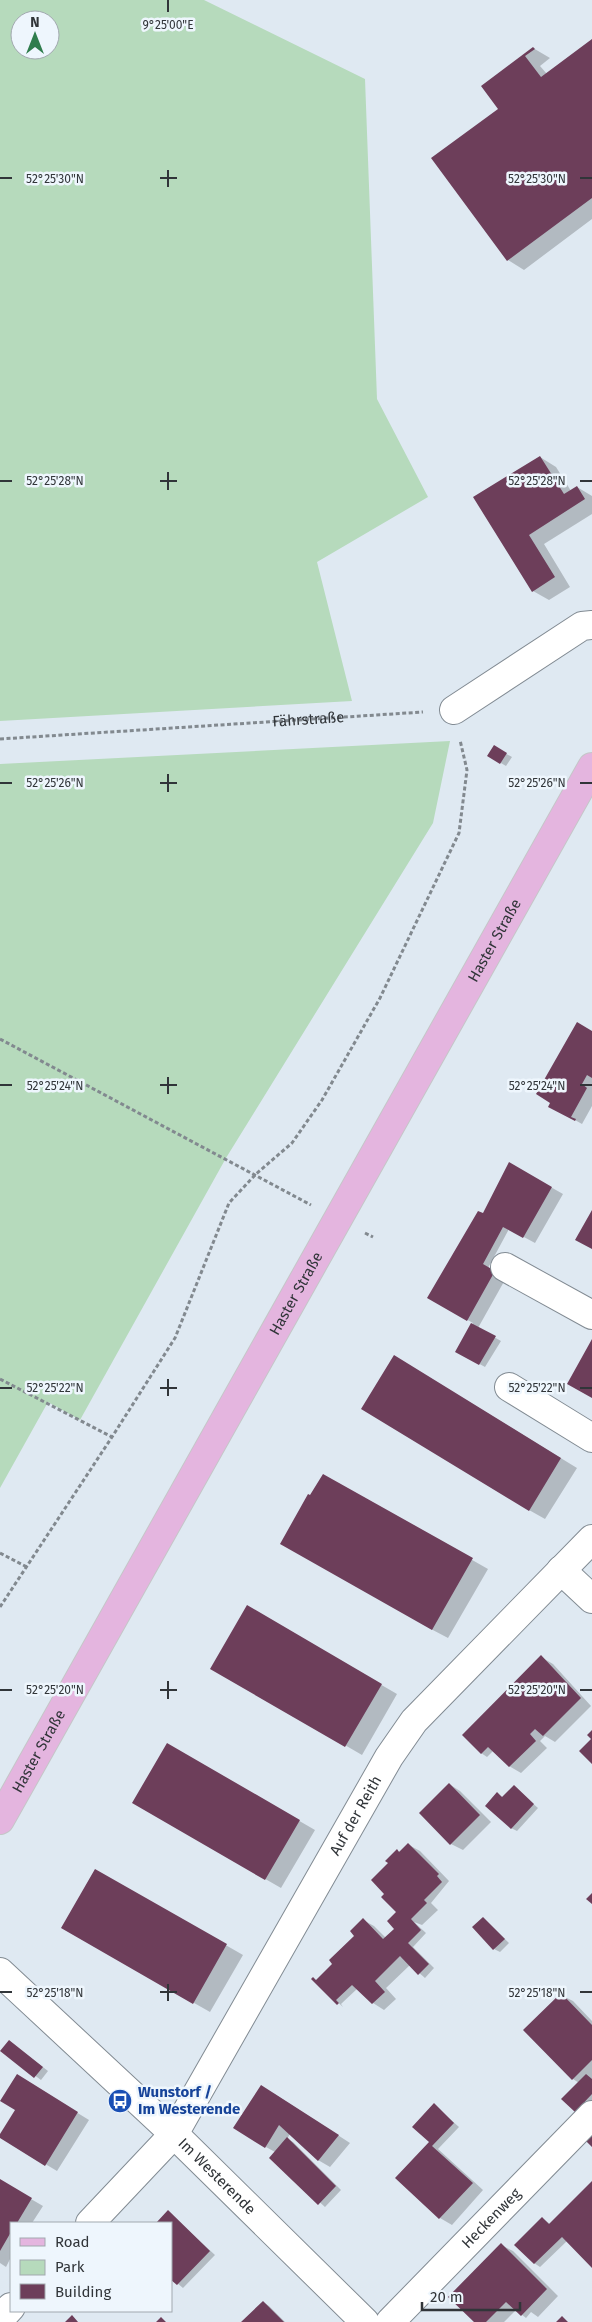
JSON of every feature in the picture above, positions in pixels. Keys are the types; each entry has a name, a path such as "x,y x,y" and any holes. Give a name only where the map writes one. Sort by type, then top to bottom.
{"main road":[{"name":"Haster Straße","path":"0,1820 592,767"}],"street":[{"path":"454,710 582,626 592,625"},
{"path":"505,1267 592,1314"},
{"path":"508,1387 592,1438"},
{"name":"Auf der Reith","path":"91,2222 174,2134 389,1757 414,1721 592,1539"},
{"path":"562,1570 592,1599"},
{"name":"Im Westerende","path":"0,1972 174,2134 365,2322"},
{"name":"Heckenweg","path":"390,2322 592,2115"},
{"path":"0,2319 10,2308"}],"path":[{"name":"Fährstraße","path":"0,740 454,710"},
{"path":"0,1607 112,1437 174,1338 229,1203 256,1174 292,1143 322,1100 380,998 459,832 467,770 454,710"},
{"path":"0,1039 256,1174 338,1220"},
{"path":"0,1378 112,1437"},
{"path":"0,1553 26,1567"}],"green space":[{"path":"0,0 204,0 365,79 377,399 428,497 317,562 352,701 0,721"},
{"path":"450,741 433,823 226,1158 80,1420 48,1402 0,1488 0,764"}],"building":[{"path":"592,39 592,198 507,261 431,158 498,109 481,86 533,47 535,49 525,56 541,77"},
{"path":"540,456 564,494 577,486 585,499 529,535 555,577 532,592 473,497"},
{"path":"494,745 507,753 500,764 487,756"},
{"path":"577,1022 592,1031 592,1078 587,1075 582,1084 587,1088 571,1117 576,1119 575,1121 548,1107 550,1103 536,1094"},
{"path":"509,1162 552,1187 523,1238 503,1227 483,1264 495,1271 467,1321 427,1298 478,1211 483,1213"},
{"path":"592,1210 592,1249 575,1240"},
{"path":"471,1323 496,1336 479,1365 455,1352"},
{"path":"592,1339 592,1398 567,1384"},
{"path":"394,1355 561,1458 529,1511 361,1409"},
{"path":"323,1474 473,1558 432,1630 280,1544 308,1494 310,1495"},
{"path":"247,1605 382,1684 345,1747 210,1669"},
{"path":"541,1655 581,1698 543,1736 535,1729 530,1734 536,1741 509,1767 488,1747 481,1754 462,1735"},
{"path":"592,1730 592,1764 579,1751 591,1739 587,1735"},
{"path":"167,1743 300,1820 265,1880 132,1803"},
{"path":"449,1783 480,1815 450,1845 419,1813"},
{"path":"514,1785 534,1804 511,1829 485,1806 497,1792 502,1797"},
{"path":"408,1843 439,1874 437,1876 442,1882 424,1900 427,1903 411,1919 421,1930 408,1943 429,1964 418,1975 400,1956 375,1981 385,1992 372,2004 352,1985 336,2000 339,2003 337,2005 311,1979 313,1977 316,1980 332,1964 329,1960 354,1936 350,1931 363,1918 383,1939 394,1929 387,1921 396,1912 381,1897 384,1894 371,1880 388,1863 385,1861 397,1849 399,1852"},
{"path":"95,1869 227,1944 193,2004 61,1928"},
{"path":"592,1893 592,1904 586,1899"},
{"path":"483,1917 505,1939 493,1950 472,1927"},
{"path":"561,1993 592,2025 592,2060 572,2080 523,2030"},
{"path":"9,2040 43,2067 34,2078 0,2051"},
{"path":"17,2074 78,2112 45,2166 0,2138 0,2134 15,2110 0,2101"},
{"path":"586,2074 592,2079 592,2094 575,2112 561,2099"},
{"path":"261,2085 339,2135 318,2161 279,2125 265,2148 233,2128"},
{"path":"434,2103 454,2123 432,2146 473,2183 439,2219 395,2178 429,2142 412,2127"},
{"path":"592,2124 592,2147 581,2136"},
{"path":"287,2137 336,2186 318,2205 269,2158"},
{"path":"0,2179 32,2198 18,2222 10,2222 10,2234 0,2251"},
{"path":"592,2181 592,2268 562,2237 534,2264 514,2245 542,2217 549,2224"},
{"path":"168,2210 210,2251 177,2285 172,2281 172,2222 157,2222"},
{"path":"501,2243 547,2289 521,2316 506,2302 486,2322 474,2322 448,2297"},
{"path":"263,2301 284,2322 241,2322"},
{"path":"72,2315 78,2322 65,2322"},
{"path":"562,2316 568,2322 556,2322"},
{"path":"161,2317 166,2322 156,2322"}],"place":[{"name":"Wunstorf / Im Westerende","path":"120,2101"}]}
